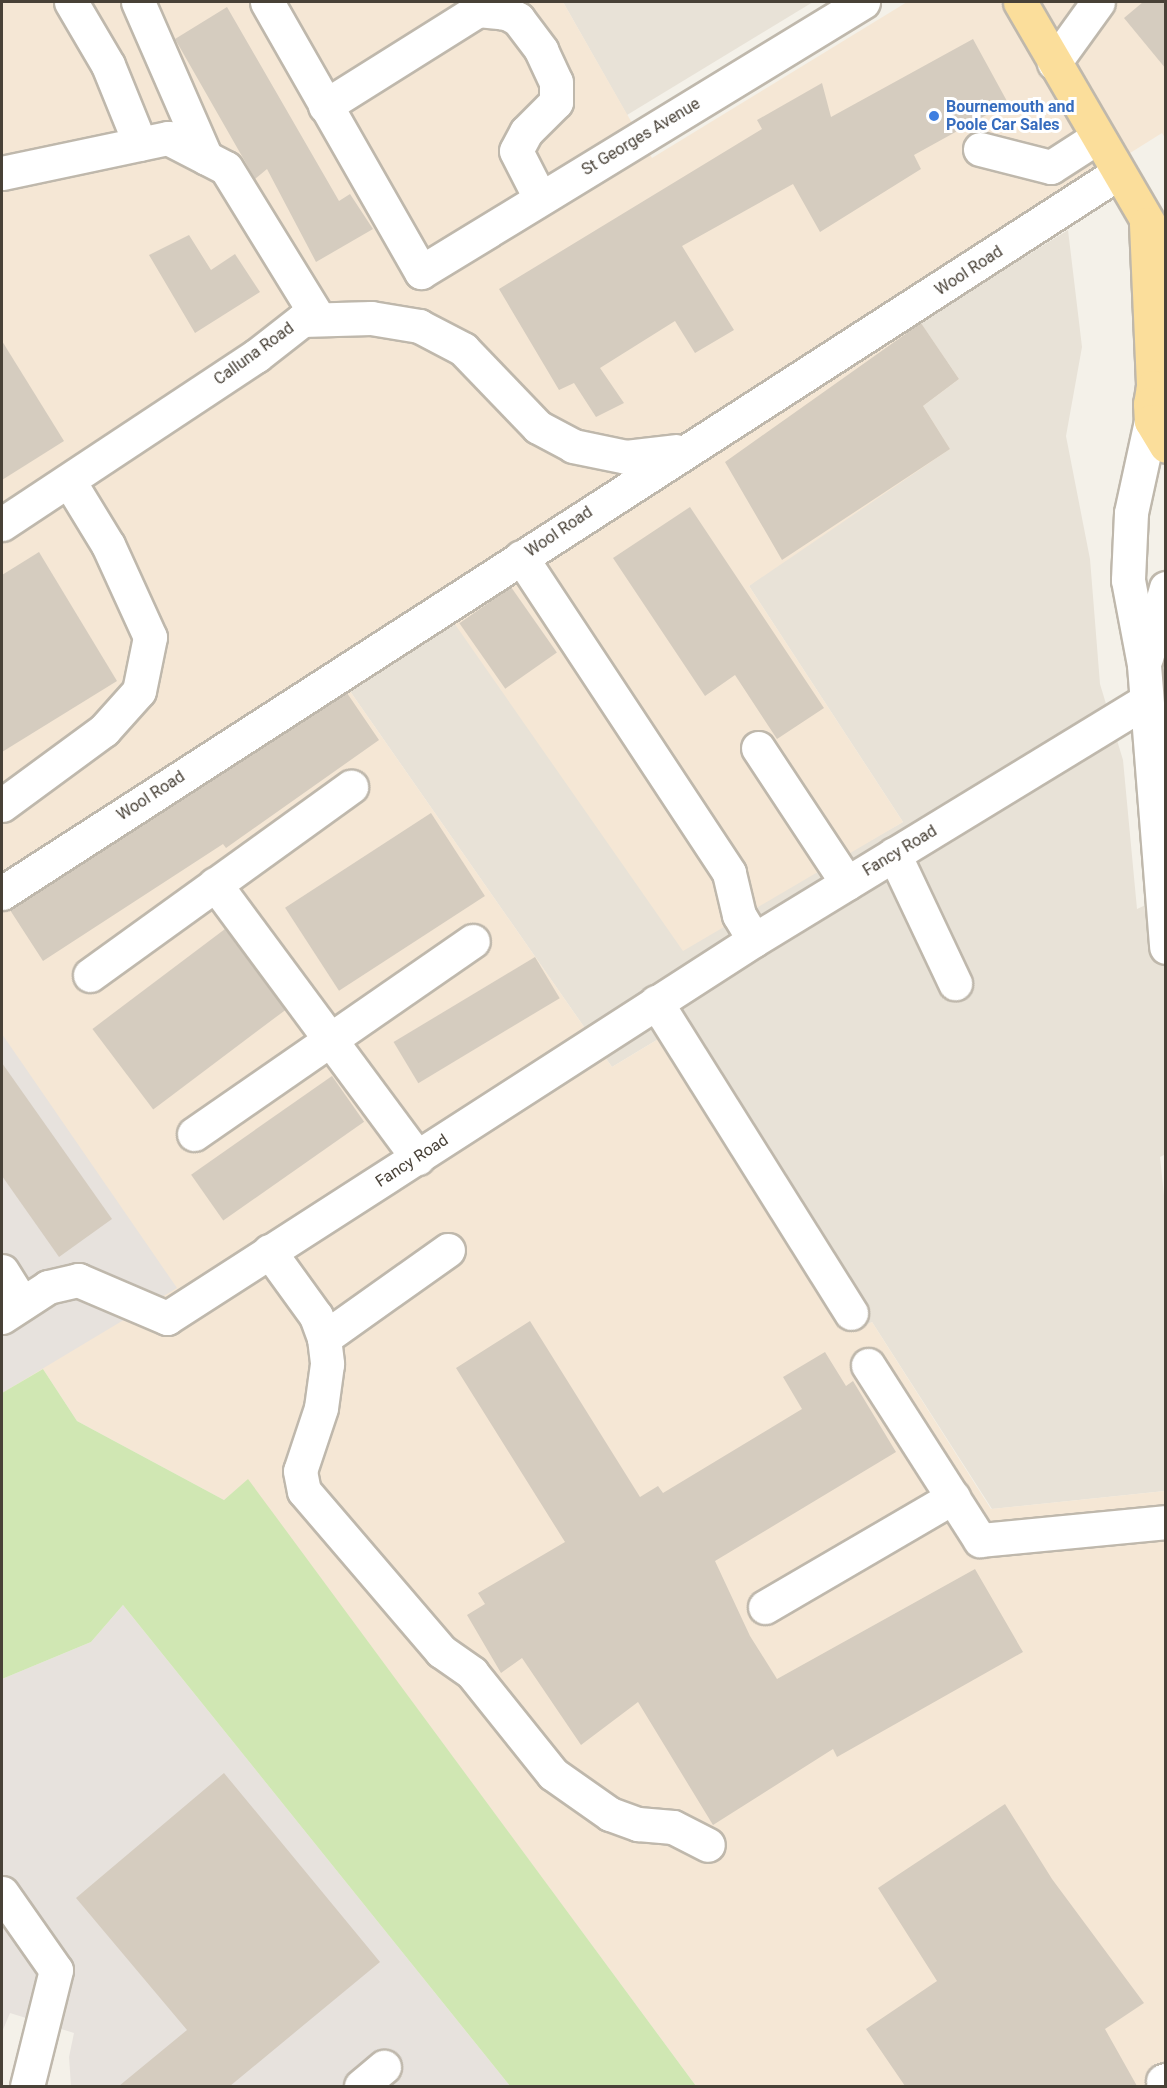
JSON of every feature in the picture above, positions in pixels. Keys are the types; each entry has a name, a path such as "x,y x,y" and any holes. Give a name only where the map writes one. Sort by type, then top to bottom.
{"main road":[{"path":"1020,2 1096,138 1166,253"},
{"path":"1146,219 1159,377 1158,434"}],"street":[{"path":"71,2 108,65 140,144"},
{"path":"138,2 206,158"},
{"path":"267,2 325,106 478,10 507,13 518,20 541,50 556,82 556,102 526,132 516,151 540,198"},
{"name":"St Georges Avenue","path":"325,106 421,272 863,2"},
{"path":"1054,63 1098,2"},
{"path":"2,173 168,138 226,168 319,319"},
{"path":"980,149 1051,167 1096,138"},
{"name":"Wool Road","path":"2,893 682,451 1118,173"},
{"name":"Calluna Road","path":"2,524 256,356 302,320 371,318 419,326 463,349 538,427 573,446 626,457 682,451"},
{"path":"1158,434 1131,513 1128,580 1144,665 1144,702 1159,812 1166,947"},
{"path":"2,805 104,729 139,691 150,637 108,545 69,481"},
{"path":"521,557 729,873 739,915 754,940"},
{"path":"1144,665 1166,588"},
{"name":"Fancy Road","path":"12,1310 48,1287 78,1280 166,1318 754,940 1144,702"},
{"path":"758,748 847,883"},
{"path":"90,975 351,787"},
{"path":"894,854 955,983"},
{"path":"215,884 418,1158"},
{"path":"194,1134 473,941"},
{"path":"656,1002 851,1313"},
{"path":"324,1338 448,1250"},
{"path":"270,1251 316,1316 324,1338 327,1364 321,1408 300,1471 304,1491 441,1651 472,1673 553,1774 610,1814 638,1824 672,1827 708,1845"},
{"path":"2,1271 12,1310"},
{"path":"868,1365 980,1540 1166,1522"},
{"path":"765,1607 952,1497"},
{"path":"2,1893 56,1970 27,2086"}],"shaded area":[{"path":"2,2 563,2 652,158 907,2 1165,2 1165,138 1162,133 902,296 959,379 923,406 950,449 749,586 903,822 683,951 452,620 345,684 612,1067 665,1035 851,1332 872,1322 991,1509 1165,1491 1165,2086 696,2086 248,1480 224,1500 77,1421 43,1369 2,1393"},
{"path":"563,2 813,2 627,115"},
{"path":"1068,230 1082,347 1066,436 1090,559 1100,684 1123,760 1137,909 1165,896 1166,1154 1160,1157 1166,1215 1165,1491 992,1509 872,1322 851,1332 665,1035 612,1067 345,684 452,619 739,915 903,822 749,586 782,560 923,406 959,379 920,322"},
{"path":"2,1034 177,1288 2,1393"},
{"path":"123,1605 510,2086 71,2086 69,2057 74,2033 10,2013 2,2032 2,1679 91,1642"}],"green space":[{"path":"43,1369 77,1421 224,1500 248,1479 696,2086 510,2086 123,1605 91,1642 2,1679 2,1393"}],"building":[{"path":"1143,2 1166,2 1166,69 1124,18"},
{"path":"227,7 339,201 350,194 373,229 316,262 267,169 255,179 175,39"},
{"path":"973,39 1008,103 914,155 921,169 820,232 793,184 682,246 734,330 695,353 675,321 600,368 624,403 596,417 574,383 559,390 499,289 762,129 757,120 822,83 831,117"},
{"path":"189,235 211,270 235,254 260,292 195,333 149,255"},
{"path":"921,323 959,379 923,406 950,449 782,560 725,462"},
{"path":"2,341 64,441 2,480"},
{"path":"690,507 824,708 777,739 735,675 705,696 613,558"},
{"path":"39,552 117,681 2,752 2,575"},
{"path":"511,587 557,653 505,689 459,623"},
{"path":"347,693 379,740 226,848 223,844 43,961 10,910"},
{"path":"431,813 485,896 339,991 285,908"},
{"path":"225,929 286,1010 153,1110 92,1029"},
{"path":"535,957 560,998 418,1083 394,1042"},
{"path":"2,1063 112,1219 59,1257 2,1176"},
{"path":"332,1076 364,1122 223,1221 191,1175"},
{"path":"530,1321 640,1497 658,1486 663,1493 802,1409 783,1377 825,1352 846,1386 853,1381 896,1452 715,1561 750,1636 777,1679 975,1569 1023,1652 837,1757 833,1749 713,1825 638,1702 581,1745 522,1658 501,1673 467,1615 485,1604 478,1593 565,1542 456,1368"},
{"path":"224,1773 380,1962 230,2086 119,2086 187,2030 76,1898"},
{"path":"1005,1804 1052,1879 1144,2003 1105,2029 1137,2086 905,2086 866,2029 937,1981 878,1888"}],"place":[{"name":"Bournemouth and Poole Car Sales","path":"934,116"}]}
